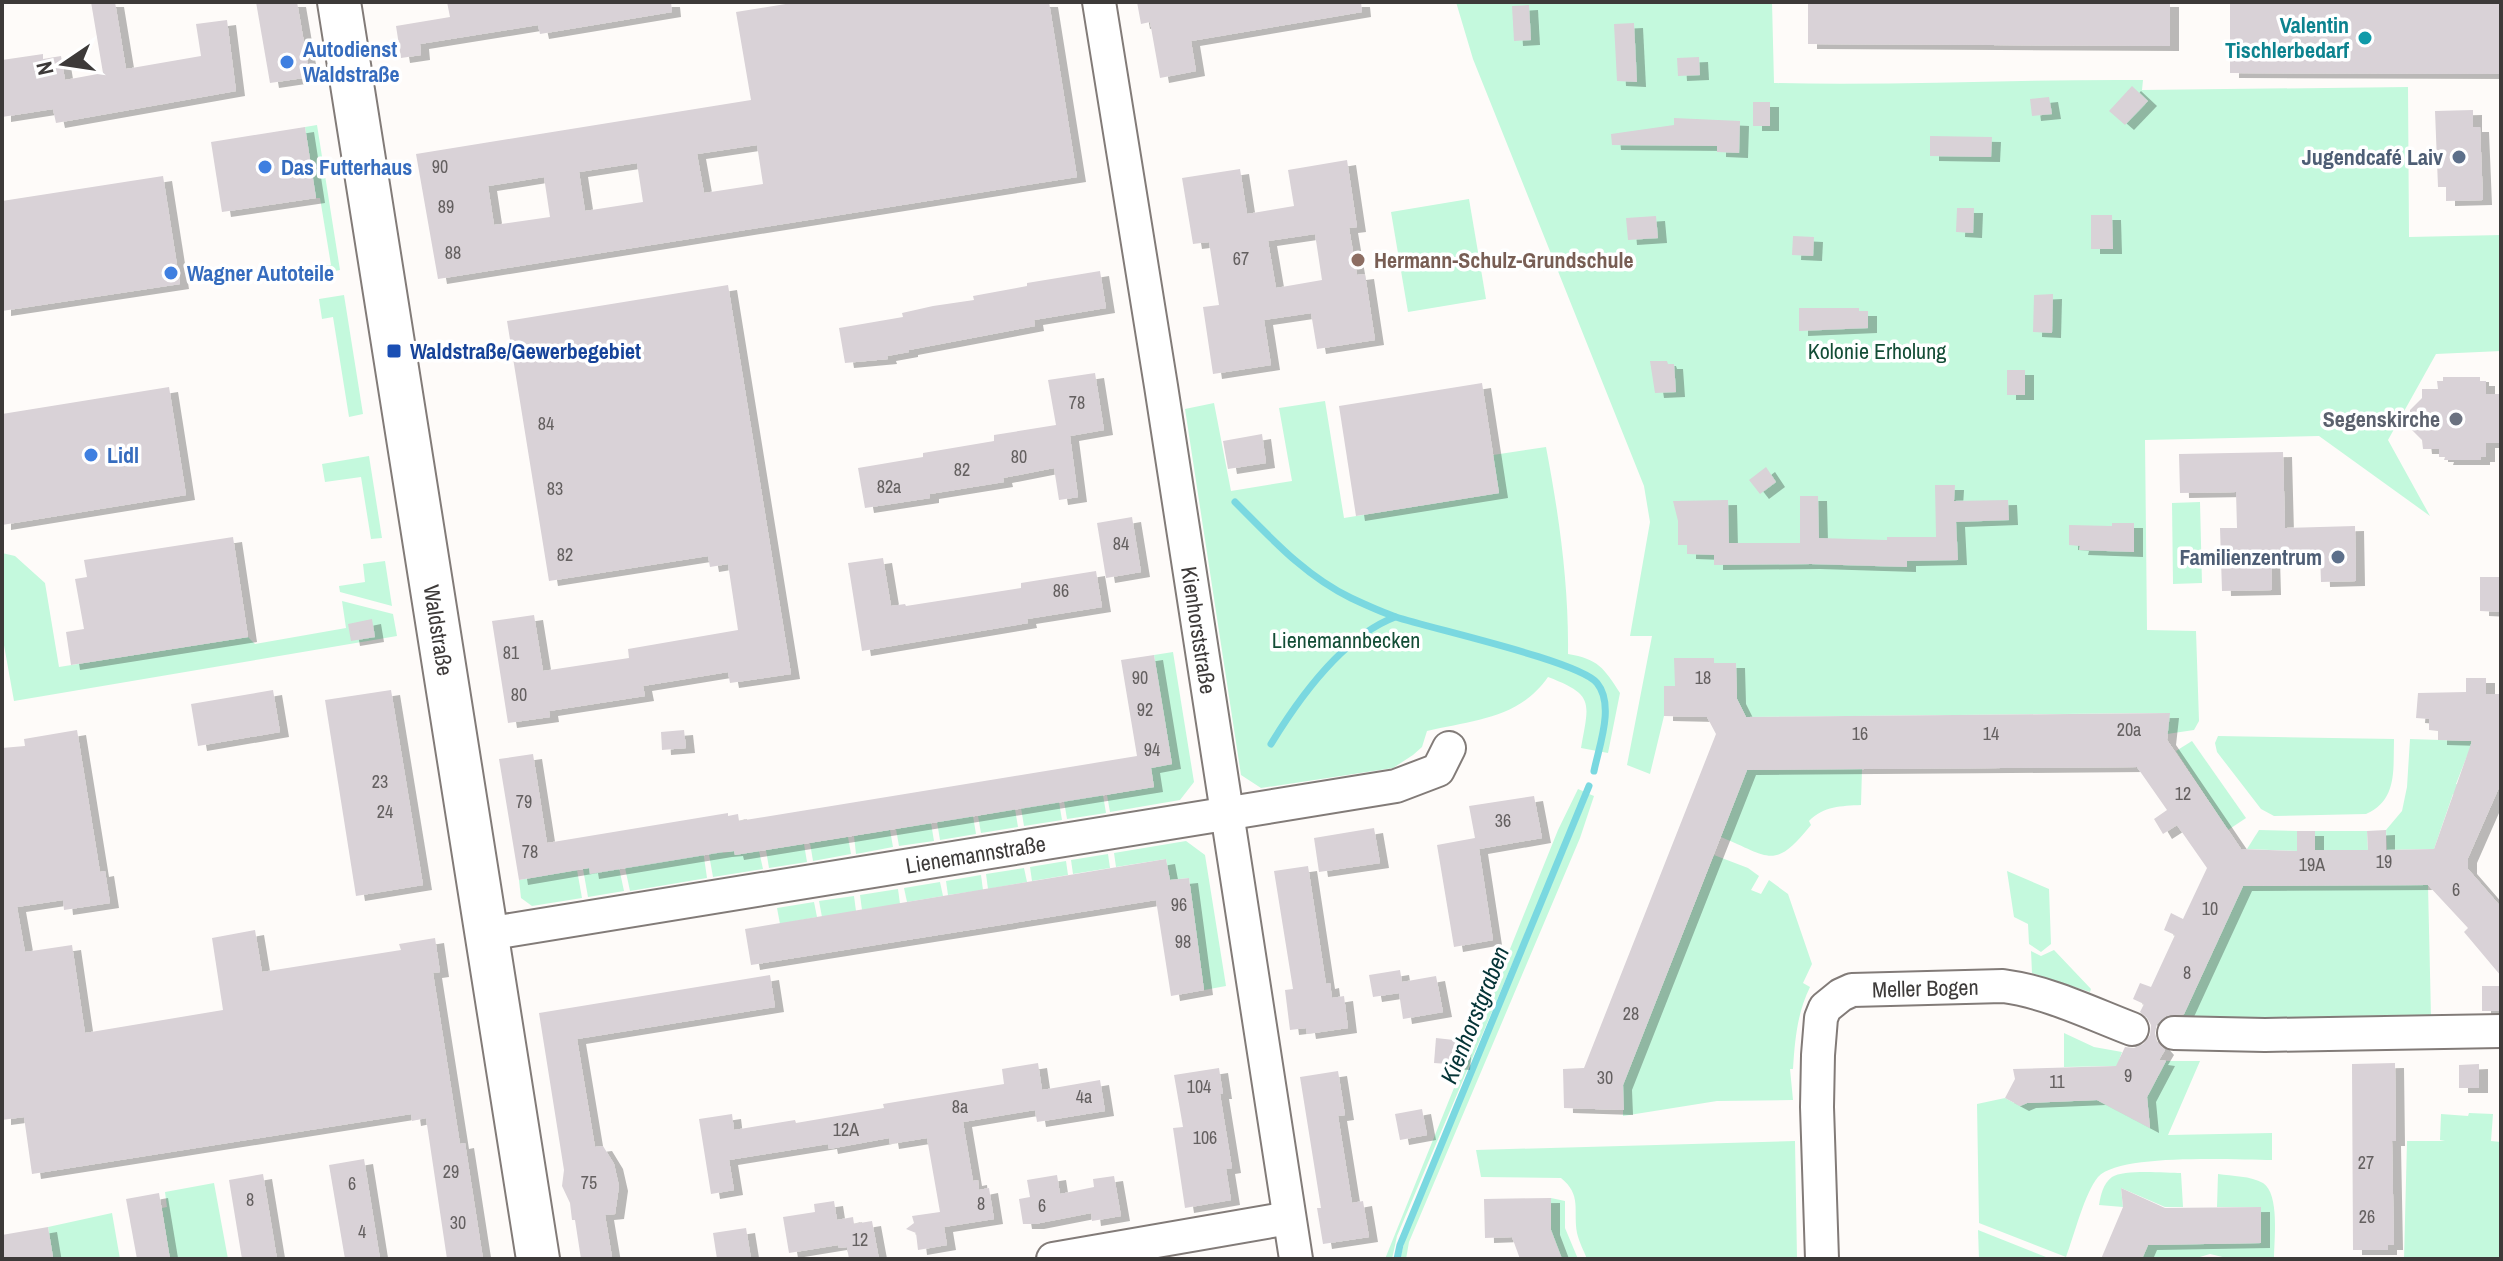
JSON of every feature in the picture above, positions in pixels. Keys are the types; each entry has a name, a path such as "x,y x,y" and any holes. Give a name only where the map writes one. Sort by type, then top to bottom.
{"main road":[{"name":"Waldstraße","path":"339,2 538,1259"}],"street":[{"name":"Kienhorststraße","path":"1099,2 1296,1259"},
{"name":"Lienemannstraße","path":"486,934 1396,786 1438,770 1449,748"},
{"name":"Meller Bogen","path":"1822,1259 1818,1055 1821,1018 1825,1008 1841,995 1852,990 2003,986 2024,989 2063,1002 2132,1029"},
{"path":"2174,1033 2265,1035 2501,1031"},
{"path":"1053,1259 1289,1218"}],"green space":[{"name":"Kolonie Erholung","path":"1456,2 1772,2 1774,83 2143,80 2142,90 2408,87 2409,237 2501,235 2501,351 2436,354 2388,440 2430,516 2319,436 2145,440 2147,630 2196,631 2199,721 2194,730 2167,734 2169,713 1746,717 1737,699 1736,663 1714,663 1713,658 1675,658 1675,686 1664,686 1664,716 1650,774 1627,765 1652,636 1630,636 1650,522 1644,486 1473,59"},
{"path":"317,125 340,270 319,274 317,267 331,265 305,127"},
{"path":"1469,199 1486,299 1408,312 1391,212"},
{"path":"344,295 363,414 349,417 333,317 322,319 319,299"},
{"name":"Lienemannbecken","path":"1325,401 1344,518 1499,493 1493,455 1546,447 1562,550 1568,654 1599,666 1620,693 1608,753 1581,748 1586,720 1585,702 1574,689 1548,677 1523,702 1509,710 1427,731 1422,747 1393,768 1261,788 1241,775 1185,409 1214,403 1231,491 1292,481 1279,408"},
{"path":"369,456 382,538 371,539 361,477 325,482 322,464"},
{"path":"2200,502 2202,583 2173,584 2172,503"},
{"path":"2,553 15,556 45,583 59,667 248,637 255,644 346,628 342,601 393,614 397,636 14,701 2,634"},
{"path":"385,561 392,606 340,592 339,586 365,582 363,564"},
{"path":"1173,652 1194,782 1180,800 1110,812 1107,795 1154,787 1151,768 1172,764 1154,655"},
{"path":"2218,736 2394,739 2392,782 2384,801 2366,814 2274,816 2261,809 2217,752 2215,743"},
{"path":"2410,739 2471,741 2472,757 2467,756 2456,784 2460,785 2457,794 2453,794 2434,849 2387,850 2386,830 2402,811 2407,787"},
{"path":"2192,741 2246,818 2228,830 2176,751"},
{"path":"1862,769 1861,805 1821,812 1809,821 1811,825 1799,840 1779,854 1761,854 1721,837 1747,770"},
{"path":"1578,789 1585,792 1397,1236 1392,1259 1385,1259 1558,830"},
{"path":"1589,794 1594,796 1580,838 1409,1242 1406,1259 1400,1259 1405,1240"},
{"path":"1103,795 1106,813 1067,819 1064,801"},
{"path":"1059,802 1062,820 1024,826 1021,808"},
{"path":"1015,809 1018,827 981,833 978,816"},
{"path":"973,816 976,834 940,840 937,822"},
{"path":"931,823 934,841 899,846 896,829"},
{"path":"890,830 893,847 856,854 854,836"},
{"path":"2259,830 2297,831 2297,851 2247,849"},
{"path":"2315,831 2367,831 2368,850 2315,850"},
{"path":"848,837 851,854 813,861 810,843"},
{"path":"1186,841 1205,855 1226,986 1204,990 1189,878 1170,880 1166,859 1116,867 1114,853"},
{"path":"804,844 807,862 769,868 766,850"},
{"path":"722,847 723,853 734,851 735,855 759,851 763,869 713,877 708,849"},
{"path":"703,850 707,878 630,891 624,863 675,860"},
{"path":"1108,854 1110,868 1073,874 1071,860"},
{"path":"1714,855 1748,868 1759,876 1751,890 1761,894 1769,880 1788,894 1812,964 1803,983 1810,987 1799,1017 1793,1069 1790,1069 1793,1100 1717,1101 1623,1116 1623,1085"},
{"path":"1066,861 1068,875 1032,881 1030,867"},
{"path":"618,863 624,891 588,897 583,869"},
{"path":"1024,868 1027,882 988,889 986,874"},
{"path":"577,870 582,898 532,906 521,898 519,880"},
{"path":"2007,871 2049,889 2051,944 2041,952 2029,944 2028,924 2014,917"},
{"path":"981,875 983,890 948,895 946,881"},
{"path":"940,882 943,896 907,902 904,888"},
{"path":"2428,885 2431,1017 2181,1021 2243,886"},
{"path":"898,889 900,904 862,910 860,895"},
{"path":"854,896 856,911 822,917 819,901"},
{"path":"814,902 817,917 780,924 777,908"},
{"path":"2054,950 2091,989 2090,992 2032,973 2031,951 2041,956"},
{"path":"2064,1033 2094,1047 2122,1052 2117,1066 2064,1067"},
{"path":"2166,1061 2200,1061 2168,1135 2272,1133 2272,1160 2153,1161 2110,1169 2093,1184 2066,1257 1979,1223 1977,1104 2005,1098 2020,1106 2027,1103 2097,1100 2150,1128 2147,1097"},
{"path":"2469,1113 2493,1114 2491,1141 2501,1142 2501,1259 2404,1259 2407,1141 2445,1141 2440,1140 2441,1114 2468,1116"},
{"path":"1795,1141 1797,1259 1587,1259 1577,1233 1574,1197 1568,1184 1561,1178 1481,1177 1476,1150"},
{"path":"2135,1172 2181,1173 2183,1207 2165,1207 2121,1188 2123,1207 2099,1205 2106,1183 2112,1177"},
{"path":"2218,1174 2253,1179 2268,1189 2275,1218 2274,1259 2231,1259 2210,1254 2193,1259 2142,1259 2148,1245 2261,1243 2261,1207 2217,1207"},
{"path":"214,1183 228,1259 170,1259 162,1208 167,1207 165,1192"},
{"path":"1551,1198 1565,1201 1565,1228 1578,1259 1562,1259 1546,1219 1551,1218"},
{"path":"112,1213 120,1259 43,1259 53,1257 48,1227"},
{"path":"1978,1230 2051,1259 1979,1259"}],"building":[{"path":"91,2 115,2 126,69 201,56 196,24 227,20 236,91 56,123 53,109 2,117 2,60 43,54 43,59 61,56 65,80 103,73"},
{"name":"Autodienst Waldstraße","path":"256,2 297,2 310,77 270,83"},
{"path":"447,2 671,2 672,12 540,34 538,25 420,44 421,55 401,58 396,26 450,17"},
{"path":"798,2 1049,2 1077,177 438,279 416,154 751,100 736,12","holes":["757,145 763,184 704,193 697,154","637,163 643,202 585,211 579,172","544,177 550,217 494,225 488,186"]},
{"path":"1137,2 1361,2 1362,12 1191,41 1196,71 1160,78 1150,22 1141,24"},
{"path":"1808,2 2170,2 2170,46 1808,44"},
{"name":"Valentin Tischlerbedarf","path":"2230,2 2501,2 2501,74 2230,73"},
{"path":"1529,5 1531,40 1514,41 1512,6"},
{"path":"1634,23 1637,82 1617,81 1614,24"},
{"path":"1699,57 1700,75 1678,76 1677,58"},
{"path":"2132,86 2148,101 2125,125 2109,111"},
{"path":"2049,97 2052,114 2032,116 2030,99"},
{"path":"1753,102 1770,102 1770,126 1753,126"},
{"name":"Jugendcafé Laiv","path":"2473,110 2473,127 2480,127 2483,200 2446,201 2446,187 2438,187 2435,111"},
{"path":"1674,118 1740,121 1739,153 1717,152 1717,146 1612,145 1611,134 1674,125"},
{"path":"305,127 316,198 222,212 211,142"},
{"path":"1930,136 1992,137 1991,157 1930,156"},
{"path":"1347,160 1357,227 1349,228 1357,275 1365,274 1375,340 1317,349 1311,313 1264,320 1271,365 1213,374 1203,307 1219,305 1209,242 1193,244 1182,178 1240,169 1247,214 1294,206 1288,170","holes":["1315,234 1322,280 1276,288 1268,241"]},
{"path":"163,176 180,284 2,311 2,201"},
{"path":"1957,208 1974,208 1973,233 1956,232"},
{"path":"2091,215 2112,215 2113,249 2091,249"},
{"path":"1656,216 1658,238 1628,240 1626,218"},
{"path":"1793,236 1814,237 1813,256 1792,255"},
{"path":"1100,271 1106,308 1034,320 1035,326 909,350 887,356 888,359 845,363 839,328 903,317 902,313 974,300 973,296 1027,286 1027,283"},
{"path":"728,285 791,674 730,683 728,672 643,686 645,696 549,711 550,717 508,723 492,621 534,615 543,671 629,658 628,649 738,630 728,564 710,567 708,556 549,581 507,321"},
{"path":"2053,294 2052,333 2033,332 2034,295"},
{"path":"1799,308 1859,308 1859,311 1868,311 1868,328 1799,331"},
{"path":"1650,361 1674,364 1676,392 1655,393"},
{"path":"2007,370 2025,370 2025,395 2007,395"},
{"path":"1095,373 1104,430 1070,436 1078,497 1059,500 1054,468 1003,478 1004,482 930,494 930,498 865,508 858,468 994,441 994,435 1056,425 1048,380"},
{"name":"Segenskirche","path":"2443,377 2480,377 2480,381 2486,381 2486,394 2501,394 2501,443 2486,443 2486,457 2481,457 2481,460 2444,460 2445,457 2439,457 2439,449 2423,449 2422,440 2410,428 2410,410 2422,398 2422,389 2438,389 2437,381 2443,381"},
{"path":"1482,383 1499,493 1356,516 1339,406"},
{"name":"Lidl","path":"169,387 186,495 2,525 2,414"},
{"path":"1262,434 1266,463 1228,469 1223,441"},
{"path":"2283,452 2285,528 2355,526 2356,581 2321,582 2320,553 2271,554 2272,590 2222,591 2220,528 2237,528 2236,492 2180,493 2179,454"},
{"path":"1766,467 1776,482 1760,494 1749,480"},
{"path":"1935,485 1955,485 1954,501 2008,500 2009,520 1956,522 1958,560 1907,561 1907,567 1714,565 1714,555 1687,554 1687,545 1678,545 1678,521 1673,501 1728,500 1729,543 1800,543 1800,496 1818,496 1819,538 1887,540 1887,537 1936,537"},
{"path":"1132,517 1141,572 1106,578 1097,523"},
{"path":"2112,523 2134,523 2134,552 2079,550 2080,546 2069,545 2069,525 2112,526"},
{"path":"233,537 248,637 71,665 66,632 84,629 75,579 87,577 84,560"},
{"path":"883,558 891,606 1021,588 1021,583 1096,571 1102,607 862,651 848,563"},
{"path":"2480,577 2501,577 2501,612 2480,611"},
{"path":"372,619 375,637 351,641 348,624"},
{"path":"1154,655 1172,764 1151,768 1154,787 735,855 734,851 723,852 590,874 589,868 519,880 499,759 533,754 547,843 728,813 728,816 738,814 739,821 1137,756 1121,660"},
{"path":"1674,658 1714,658 1714,663 1736,663 1737,699 1746,717 2170,713 2167,740 2241,849 2297,851 2297,831 2315,831 2315,850 2368,850 2367,831 2386,830 2386,850 2434,849 2472,741 2438,740 2438,731 2429,730 2429,719 2416,718 2418,693 2466,692 2466,678 2486,678 2486,694 2501,694 2501,783 2468,858 2468,869 2501,907 2501,976 2464,932 2468,928 2428,885 2243,886 2184,1014 2166,1016 2157,1024 2157,1041 2165,1050 2159,1060 2166,1061 2147,1097 2150,1128 2097,1100 2027,1103 2020,1106 2005,1098 2015,1079 2013,1069 2116,1066 2125,1047 2134,1048 2143,1044 2150,1035 2151,1025 2140,1012 2144,1004 2133,999 2140,983 2151,987 2175,935 2164,930 2171,913 2183,919 2207,868 2177,825 2163,834 2154,819 2167,810 2137,767 1747,770 1623,1085 1624,1110 1564,1108 1563,1069 1584,1068 1716,734 1707,717 1664,716 1664,686 1675,686"},
{"path":"273,690 280,732 198,746 191,704"},
{"path":"391,690 423,885 356,896 325,700"},
{"path":"77,730 100,872 105,871 110,903 64,910 63,900 17,907 25,952 72,945 85,1033 223,1010 212,938 255,930 262,972 401,950 399,944 435,938 440,972 433,973 460,1144 465,1143 483,1259 447,1259 426,1118 412,1121 411,1114 32,1174 24,1117 2,1120 2,748 25,746 24,739"},
{"path":"684,730 686,748 662,750 661,732"},
{"path":"1534,796 1542,838 1479,849 1493,940 1454,947 1437,845 1475,838 1469,806"},
{"path":"1374,828 1380,863 1319,872 1314,838"},
{"path":"1166,859 1170,880 1189,878 1204,990 1171,996 1156,900 751,965 745,929"},
{"path":"1308,866 1326,984 1330,983 1332,998 1344,996 1348,1028 1307,1034 1306,1028 1290,1030 1285,990 1293,989 1274,871"},
{"path":"1400,970 1402,982 1436,976 1443,1012 1403,1019 1399,993 1373,997 1369,975"},
{"path":"770,975 775,1007 577,1039 595,1147 603,1146 614,1164 619,1186 615,1214 605,1215 612,1257 581,1259 575,1220 572,1220 570,1203 562,1186 564,1170 539,1013"},
{"path":"2482,986 2501,986 2501,1011 2482,1011"},
{"path":"1436,1038 1463,1041 1461,1065 1434,1063"},
{"path":"1038,1063 1042,1090 1100,1080 1105,1111 1037,1122 1035,1110 963,1122 973,1181 978,1180 979,1190 989,1188 994,1219 944,1227 947,1245 918,1250 916,1233 906,1229 914,1223 912,1216 940,1212 927,1138 890,1144 889,1138 829,1149 828,1144 729,1160 734,1190 711,1194 699,1119 732,1114 734,1130 795,1120 796,1123 884,1108 883,1104 1004,1084 1002,1069"},
{"path":"2395,1063 2396,1141 2392,1141 2394,1245 2388,1245 2388,1250 2353,1250 2352,1064"},
{"path":"2479,1064 2479,1088 2459,1088 2459,1065"},
{"path":"1219,1068 1232,1168 1226,1169 1231,1200 1185,1208 1173,1128 1183,1127 1174,1075"},
{"path":"1338,1071 1345,1115 1338,1116 1352,1203 1363,1201 1369,1237 1323,1244 1317,1208 1321,1208 1300,1077"},
{"path":"1422,1109 1427,1135 1400,1140 1395,1114"},
{"path":"364,1159 380,1259 345,1259 329,1165"},
{"path":"263,1174 277,1259 242,1259 229,1180"},
{"path":"1057,1175 1060,1194 1094,1187 1093,1179 1114,1176 1121,1216 1092,1221 1091,1213 1023,1224 1019,1199 1030,1197 1027,1180"},
{"path":"2121,1188 2165,1208 2261,1207 2261,1243 2148,1245 2142,1259 2101,1259 2123,1207"},
{"path":"159,1193 170,1259 137,1259 126,1199"},
{"path":"1551,1198 1551,1230 1562,1259 1520,1259 1512,1237 1485,1238 1484,1199"},
{"path":"834,1201 837,1220 853,1217 854,1224 872,1221 879,1259 849,1259 847,1247 839,1248 838,1245 789,1253 783,1217 815,1212 814,1204"},
{"path":"48,1227 53,1257 2,1259 2,1235"},
{"path":"746,1228 751,1259 717,1259 713,1233"}],"waterway":[{"name":"Kienhorstgraben","path":"1235,502 1304,567 1351,598 1396,617 1503,646 1585,674 1597,683 1605,703 1602,738 1594,771"},
{"path":"1271,744 1309,689 1340,654 1376,626 1395,617"},
{"name":"Kienhorstgraben","path":"1397,1259 1400,1245 1589,786"}],"place":[{"name":"Valentin Tischlerbedarf","path":"2365,38"},
{"name":"Autodienst Waldstraße","path":"287,62"},
{"name":"Jugendcafé Laiv","path":"2459,157"},
{"name":"Das Futterhaus","path":"265,167"},
{"name":"Hermann-Schulz-Grundschule","path":"1358,260"},
{"name":"Wagner Autoteile","path":"171,273"},
{"name":"Waldstraße/Gewerbegebiet","path":"394,351"},
{"name":"Segenskirche","path":"2456,419"},
{"name":"Lidl","path":"91,455"},
{"name":"Familienzentrum","path":"2338,557"}]}
